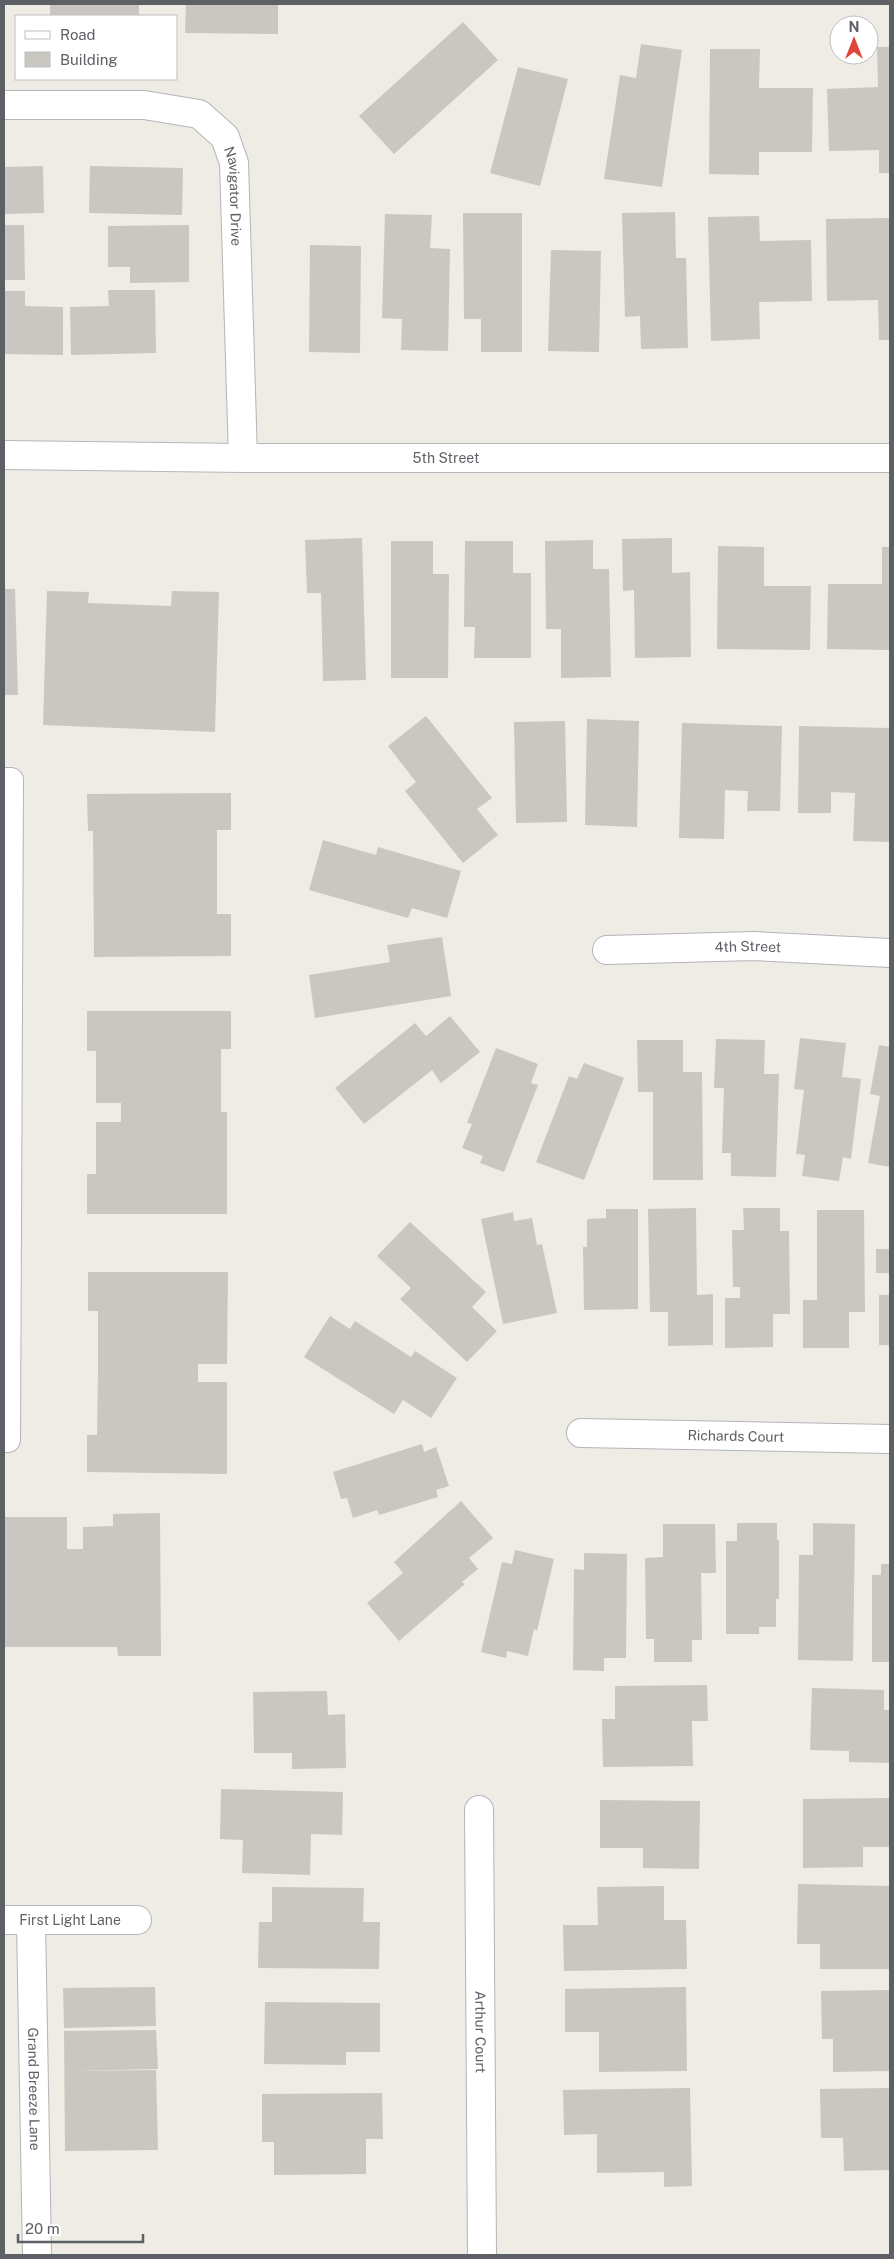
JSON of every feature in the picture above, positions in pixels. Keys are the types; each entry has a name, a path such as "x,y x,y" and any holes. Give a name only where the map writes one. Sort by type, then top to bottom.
{"street":[{"name":"Navigator Drive","path":"4,105 144,105 199,114 225,137 234,163 243,458"},
{"name":"5th Street","path":"4,456 890,458"},
{"name":"4th Street","path":"607,950 754,946 890,953"},
{"name":"Richards Court","path":"581,1433 890,1438"},
{"name":"Arthur Court","path":"479,1810 482,2255"},
{"name":"First Light Lane","path":"4,1920 137,1920"},
{"name":"Grand Breeze Lane","path":"31,1921 36,2255"}],"lane":[{"path":"4,780 11,780 8,1440 4,1440"}],"building":[{"path":"50,4 139,4 139,15 50,15"},
{"path":"186,4 278,4 278,34 185,33"},
{"path":"463,22 498,60 394,154 359,116"},
{"path":"641,44 682,50 662,187 604,179 620,75 636,78"},
{"path":"879,47 890,47 890,173 879,173 879,150 829,151 827,89 878,87"},
{"path":"710,49 760,49 759,88 813,88 812,152 759,152 759,175 709,174"},
{"path":"518,67 568,79 540,186 490,173"},
{"path":"43,166 44,213 4,214 4,167"},
{"path":"90,166 183,168 182,215 89,213"},
{"path":"675,212 676,258 686,258 688,348 641,349 640,316 625,317 622,213"},
{"path":"463,213 522,213 522,352 481,352 481,319 464,319"},
{"path":"385,214 432,215 430,248 450,249 448,351 401,350 402,319 382,318"},
{"path":"759,216 760,241 811,240 812,301 759,302 760,339 711,341 708,217"},
{"path":"890,218 890,340 879,340 878,300 827,301 826,219"},
{"path":"4,225 24,225 25,280 4,280"},
{"path":"189,225 189,282 130,283 130,267 108,267 108,226"},
{"path":"310,245 361,246 360,353 309,352"},
{"path":"551,250 601,251 599,352 548,351"},
{"path":"108,290 155,290 156,353 71,355 70,307 109,306"},
{"path":"4,291 25,291 25,306 63,307 63,355 4,354"},
{"path":"362,538 366,680 323,681 321,593 307,593 305,540"},
{"path":"672,538 672,573 690,572 691,657 635,658 634,590 623,591 622,539"},
{"path":"593,540 593,569 609,569 611,677 561,678 561,629 546,629 545,541"},
{"path":"391,541 433,541 433,574 449,574 448,678 391,678"},
{"path":"465,541 513,541 513,573 531,573 531,658 474,658 475,627 464,627"},
{"path":"718,546 764,547 764,586 811,586 810,650 717,649"},
{"path":"882,547 890,547 890,650 827,649 828,584 882,584"},
{"path":"4,589 15,589 18,695 4,695"},
{"path":"47,591 89,592 88,603 171,606 172,591 219,592 215,732 43,725"},
{"path":"426,716 492,798 477,809 498,835 463,863 405,791 416,782 388,746"},
{"path":"587,719 639,721 637,827 585,825"},
{"path":"565,721 567,822 516,823 514,722"},
{"path":"682,723 782,726 780,811 747,811 748,791 725,790 724,839 679,838"},
{"path":"799,726 890,728 890,842 853,841 855,793 831,792 831,813 798,813"},
{"path":"231,793 231,830 217,830 217,914 231,914 231,956 94,957 93,831 88,831 87,794"},
{"path":"323,840 376,855 378,847 461,871 447,918 412,908 408,918 309,890"},
{"path":"442,937 451,996 315,1018 309,975 390,962 387,945"},
{"path":"87,1011 231,1011 231,1049 221,1049 221,1112 227,1112 227,1214 87,1214 87,1174 96,1174 96,1122 121,1122 121,1103 96,1103 96,1051 87,1051"},
{"path":"450,1016 480,1052 441,1083 432,1070 364,1124 335,1088 415,1023 426,1036"},
{"path":"800,1038 846,1043 842,1077 861,1079 851,1159 843,1157 839,1181 802,1176 805,1155 796,1154 804,1090 794,1089"},
{"path":"716,1039 765,1040 764,1074 779,1074 776,1177 731,1176 731,1153 722,1153 724,1088 714,1088"},
{"path":"637,1040 683,1040 683,1072 702,1072 703,1180 653,1180 653,1092 638,1092"},
{"path":"879,1045 890,1047 890,1167 868,1163 880,1096 870,1094"},
{"path":"496,1048 538,1064 531,1083 538,1085 504,1172 480,1163 483,1156 462,1148 472,1124 467,1123"},
{"path":"584,1063 624,1078 584,1180 536,1162 569,1076 577,1079"},
{"path":"696,1208 697,1295 713,1294 713,1345 668,1346 668,1312 650,1312 648,1209"},
{"path":"743,1208 780,1208 780,1231 789,1231 790,1314 773,1314 773,1347 725,1348 725,1298 740,1298 740,1287 733,1287 732,1230 744,1230"},
{"path":"606,1209 638,1209 638,1309 584,1310 583,1247 587,1247 587,1219 606,1218"},
{"path":"817,1210 864,1210 865,1312 849,1312 849,1348 803,1348 803,1300 817,1300"},
{"path":"513,1212 514,1221 532,1218 537,1245 542,1244 557,1313 503,1324 481,1219"},
{"path":"410,1222 486,1292 472,1307 497,1331 467,1362 400,1299 411,1288 377,1256"},
{"path":"876,1249 890,1249 890,1273 876,1273"},
{"path":"88,1272 228,1272 227,1364 198,1364 198,1382 227,1382 227,1474 87,1472 87,1435 97,1435 98,1373 98,1311 88,1311"},
{"path":"879,1295 890,1295 890,1345 879,1345"},
{"path":"330,1316 350,1329 355,1321 411,1357 415,1351 457,1378 431,1418 403,1400 394,1414 304,1357"},
{"path":"422,1444 424,1452 436,1447 449,1486 436,1490 438,1497 379,1515 377,1510 353,1518 347,1498 341,1499 333,1472"},
{"path":"461,1501 493,1538 469,1558 478,1569 462,1582 465,1584 399,1641 367,1603 403,1573 394,1562"},
{"path":"160,1513 161,1656 118,1656 117,1647 4,1647 4,1517 67,1517 67,1549 83,1549 83,1527 113,1526 113,1514"},
{"path":"737,1523 777,1523 777,1540 779,1540 779,1599 776,1599 776,1627 759,1627 759,1634 726,1634 726,1541 737,1541"},
{"path":"813,1523 855,1524 853,1661 798,1660 799,1555 813,1555"},
{"path":"663,1524 715,1524 716,1573 701,1573 702,1640 692,1640 692,1662 654,1662 654,1639 646,1639 645,1558 663,1557"},
{"path":"515,1550 554,1559 537,1631 534,1629 528,1656 507,1651 506,1658 481,1652 502,1562 512,1564"},
{"path":"584,1553 627,1554 626,1658 604,1658 604,1671 573,1670 574,1569 584,1570"},
{"path":"881,1564 890,1564 890,1662 872,1662 872,1575 881,1575"},
{"path":"707,1685 708,1721 692,1721 693,1766 603,1767 602,1719 615,1719 615,1686"},
{"path":"812,1688 884,1690 884,1710 890,1710 890,1763 849,1762 849,1751 810,1750"},
{"path":"327,1691 328,1715 345,1714 346,1768 292,1769 292,1753 254,1753 253,1692"},
{"path":"221,1789 343,1792 342,1835 311,1834 310,1875 242,1873 243,1840 220,1839"},
{"path":"890,1798 890,1847 863,1847 863,1867 803,1868 803,1799"},
{"path":"600,1800 700,1801 699,1869 643,1868 643,1848 600,1848"},
{"path":"798,1884 890,1886 890,1969 820,1969 820,1944 797,1944"},
{"path":"664,1886 664,1920 686,1920 687,1969 564,1971 563,1925 598,1925 597,1887"},
{"path":"272,1887 364,1888 363,1922 380,1922 379,1969 258,1968 259,1922 272,1922"},
{"path":"155,1987 156,2026 64,2028 63,1988"},
{"path":"686,1987 687,2071 599,2072 599,2032 565,2032 565,1989"},
{"path":"890,1990 890,2071 833,2072 833,2039 822,2039 821,1991"},
{"path":"265,2002 380,2003 380,2052 346,2052 346,2065 264,2064"},
{"path":"156,2030 158,2069 68,2071 156,2070 158,2150 65,2151 64,2031"},
{"path":"690,2088 692,2186 664,2187 664,2172 597,2173 597,2134 564,2135 563,2090"},
{"path":"890,2088 890,2170 844,2171 843,2138 821,2138 820,2089"},
{"path":"382,2093 383,2139 366,2139 366,2174 274,2175 274,2142 262,2142 262,2094"}]}
